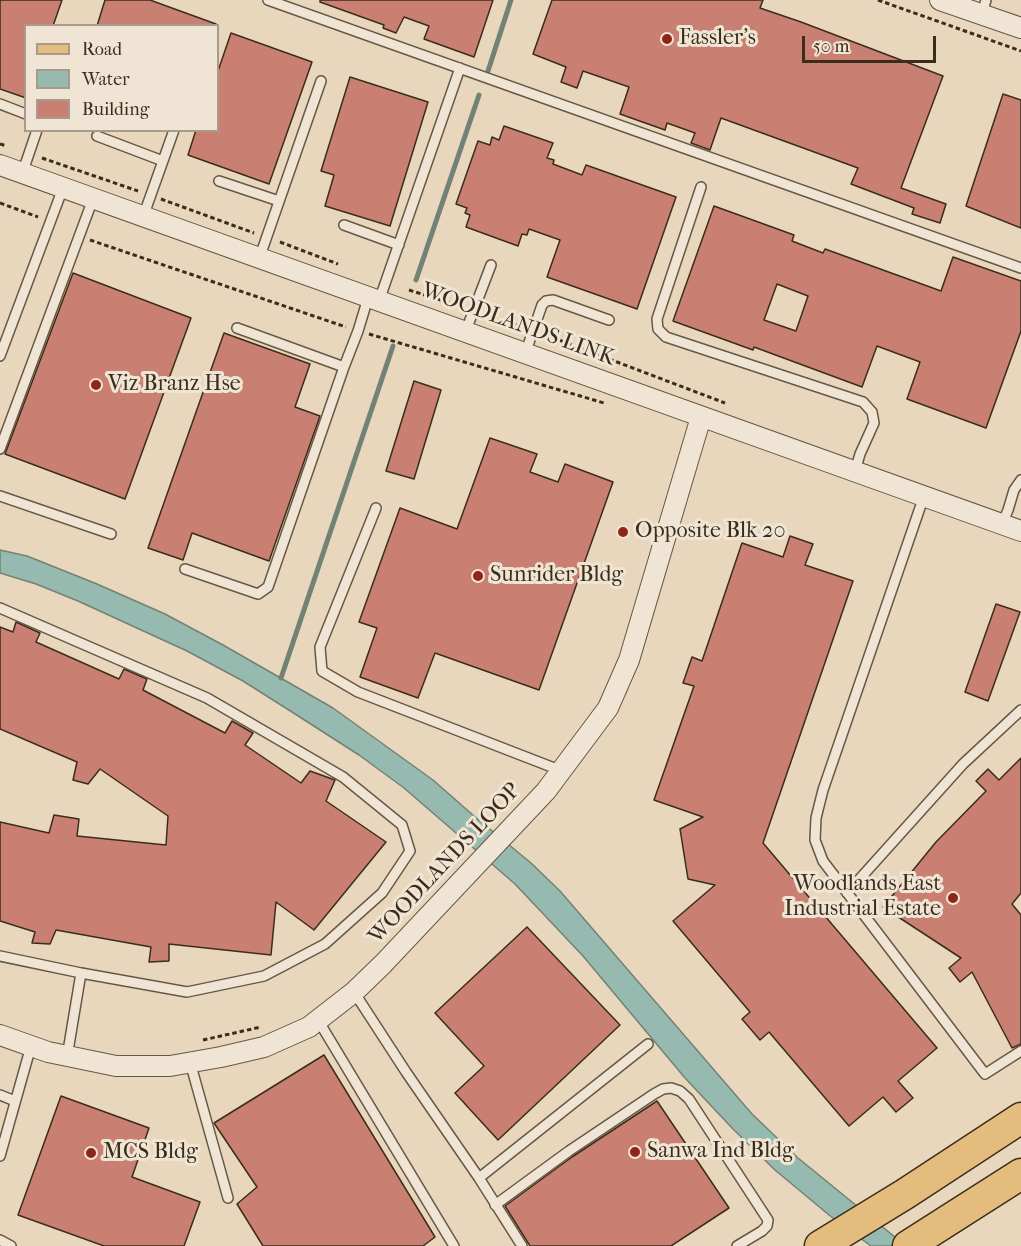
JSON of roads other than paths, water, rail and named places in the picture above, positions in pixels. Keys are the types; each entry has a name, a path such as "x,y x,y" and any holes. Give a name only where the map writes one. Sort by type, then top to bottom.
{"main road":[{"path":"820,1246 1021,1118"},
{"path":"908,1246 1021,1174"}],"street":[{"path":"940,0 984,7 1021,28"},
{"name":"WOODLANDS LINK","path":"0,165 1021,531"},
{"name":"WOODLANDS LOOP","path":"0,1035 67,1057 116,1066 170,1066 264,1047 309,1027 354,992 546,791 608,708 629,660 701,417"}],"lane":[{"path":"268,0 1021,268"},
{"path":"185,569 258,594 268,587 344,367 358,331 386,283 460,68"},
{"path":"259,259 321,81"},
{"path":"0,104 24,113"},
{"path":"22,174 36,132"},
{"path":"142,217 173,132"},
{"path":"97,136 163,160"},
{"path":"219,181 279,201"},
{"path":"701,187 657,319 658,329 666,337 863,402 872,412 874,423 855,471"},
{"path":"0,356 63,188"},
{"path":"0,449 93,199"},
{"path":"344,225 399,245"},
{"path":"465,333 491,265"},
{"path":"525,354 542,305 546,301 553,300 609,320"},
{"path":"237,328 344,367"},
{"path":"1002,524 1014,490 1021,480"},
{"path":"0,496 111,534"},
{"path":"924,496 823,790 816,818 815,840 823,861 985,1074 1021,1051"},
{"path":"376,508 320,647 322,671 358,692 562,771"},
{"path":"0,608 207,698 343,777 402,825 410,851 382,893 325,944 264,976 187,992 0,956"},
{"path":"847,893 963,764 1021,710"},
{"path":"67,1057 81,973"},
{"path":"354,992 522,1246"},
{"path":"318,1020 454,1246"},
{"path":"478,1178 648,1044"},
{"path":"0,1156 31,1046"},
{"path":"190,1062 228,1198"},
{"path":"495,1205 569,1151 654,1094 671,1088 680,1091 689,1099 768,1220 767,1226 762,1231 737,1246"},
{"path":"0,1095 15,1101"},
{"path":"0,1240 11,1246"}],"water":[{"path":"0,550 27,556 165,614 333,708 433,780 531,863 560,891 752,1114 798,1158 906,1246 871,1246 775,1170 685,1078 583,956 515,884 404,788 359,755 243,681 187,651 78,601 36,584 0,573"}],"waterway":[{"path":"488,71 511,0"},
{"path":"416,280 479,95"},
{"path":"281,678 393,346"}],"place":[{"name":"Fassler's","path":"667,39"},
{"name":"Viz Branz Hse","path":"96,385"},
{"name":"Opposite Blk 20","path":"623,532"},
{"name":"Sunrider Bldg","path":"478,576"},
{"name":"Woodlands East Industrial Estate","path":"953,898"},
{"name":"Sanwa Ind Bldg","path":"635,1152"},
{"name":"MCS Bldg","path":"91,1153"}]}
